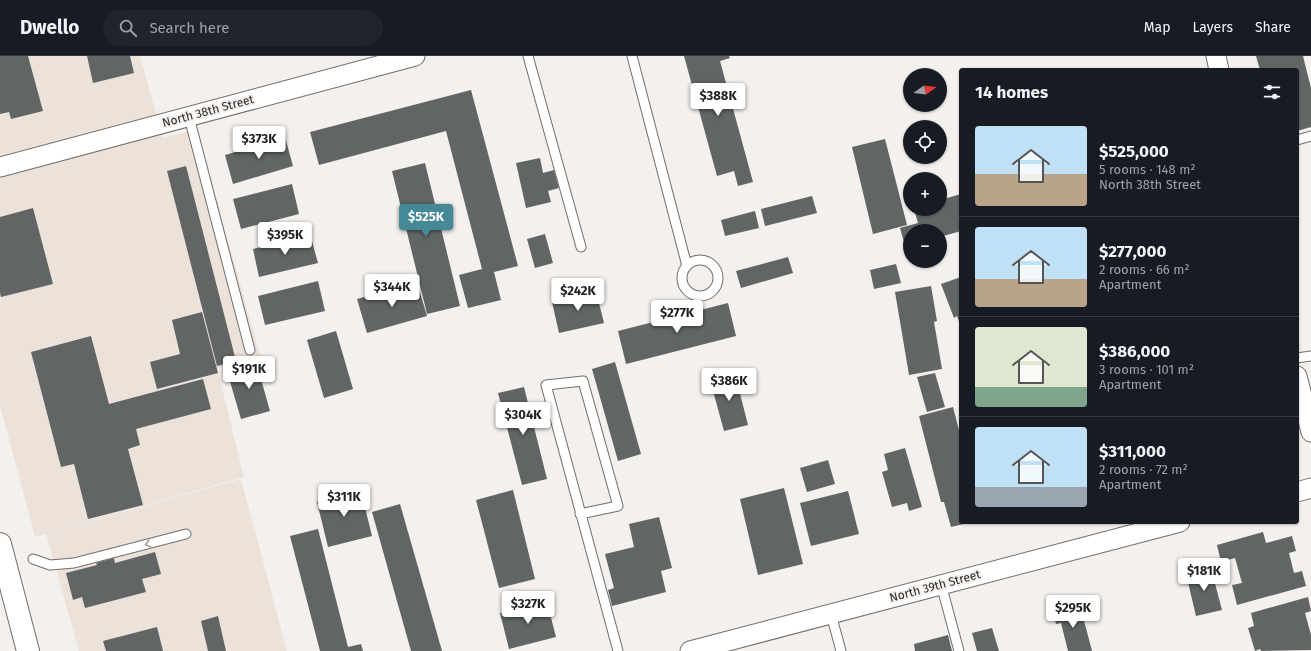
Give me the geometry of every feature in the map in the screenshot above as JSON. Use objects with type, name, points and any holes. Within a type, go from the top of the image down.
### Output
[{"type":"main road","points":[[0,544],[28,651]]},
{"type":"street","name":"North 38th Street","points":[[0,167],[415,56]]},
{"type":"street","points":[[1216,56],[1219,68]]},
{"type":"street","points":[[1299,384],[1311,432]]},
{"type":"street","points":[[1299,491],[1311,488]]},
{"type":"street","name":"North 39th Street","points":[[690,651],[1172,524]]},
{"type":"lane","points":[[528,56],[581,247]]},
{"type":"lane","points":[[632,56],[687,266]]},
{"type":"lane","points":[[189,116],[250,350]]},
{"type":"lane","points":[[1299,139],[1311,136]]},
{"type":"lane","points":[[1299,358],[1311,356]]},
{"type":"lane","points":[[580,514],[618,506],[583,381],[546,386],[580,514],[618,651]]},
{"type":"lane","points":[[33,559],[50,565],[74,563],[186,534]]},
{"type":"lane","points":[[941,584],[959,651]]},
{"type":"lane","points":[[831,614],[841,651]]},
{"type":"shaded area","points":[[0,56],[140,56],[163,138],[197,129],[260,355],[217,368],[244,477],[35,537],[0,405]]},
{"type":"shaded area","points":[[241,479],[287,651],[79,651],[46,534]]},
{"type":"building","points":[[0,56],[28,56],[43,111],[11,119],[9,112],[0,114]]},
{"type":"building","points":[[87,56],[130,56],[134,73],[93,83]]},
{"type":"building","points":[[684,56],[729,56],[730,58],[720,61],[753,182],[738,186],[734,171],[717,176]]},
{"type":"building","points":[[1256,56],[1303,56],[1311,88],[1311,127],[1299,130],[1299,68],[1259,68]]},
{"type":"building","points":[[471,90],[518,266],[494,272],[501,300],[468,308],[459,275],[482,269],[446,131],[319,165],[310,132]]},
{"type":"building","points":[[285,137],[293,166],[233,184],[225,155]]},
{"type":"building","points":[[885,139],[903,209],[903,216],[905,216],[907,224],[873,234],[852,147]]},
{"type":"building","points":[[540,158],[543,173],[554,170],[559,188],[548,191],[551,202],[526,208],[516,163]]},
{"type":"building","points":[[425,163],[460,306],[427,314],[392,171]]},
{"type":"building","points":[[186,166],[236,361],[217,366],[167,171]]},
{"type":"building","points":[[292,184],[299,214],[241,229],[233,199]]},
{"type":"building","points":[[959,195],[959,232],[947,235],[947,224],[914,224],[918,223],[916,216],[947,216],[947,198]]},
{"type":"building","points":[[812,196],[817,213],[765,226],[761,209]]},
{"type":"building","points":[[33,208],[53,284],[1,297],[0,217]]},
{"type":"building","points":[[755,211],[759,228],[725,236],[721,220]]},
{"type":"building","points":[[903,227],[903,239],[900,228]]},
{"type":"building","points":[[310,234],[318,263],[259,277],[253,249]]},
{"type":"building","points":[[545,234],[553,263],[535,268],[527,239]]},
{"type":"building","points":[[788,257],[793,273],[741,288],[736,271]]},
{"type":"building","points":[[896,264],[901,283],[874,289],[870,270]]},
{"type":"building","points":[[959,278],[959,322],[957,316],[954,318],[941,284]]},
{"type":"building","points":[[318,281],[325,311],[265,325],[258,296]]},
{"type":"building","points":[[417,282],[427,316],[367,333],[357,299]]},
{"type":"building","points":[[931,286],[937,321],[934,322],[942,369],[909,375],[895,292]]},
{"type":"building","points":[[596,291],[604,323],[559,333],[552,302]]},
{"type":"building","points":[[728,303],[736,336],[626,364],[618,331]]},
{"type":"building","points":[[202,312],[218,373],[157,389],[150,362],[180,354],[172,320]]},
{"type":"building","points":[[336,331],[353,389],[324,398],[307,340]]},
{"type":"building","points":[[91,336],[109,404],[203,379],[211,409],[136,429],[140,445],[128,449],[143,505],[88,519],[74,464],[61,467],[31,352]]},
{"type":"building","points":[[255,358],[270,411],[241,419],[229,378],[238,376],[235,364]]},
{"type":"building","points":[[615,362],[641,454],[618,461],[592,369]]},
{"type":"building","points":[[935,373],[945,407],[927,412],[917,377]]},
{"type":"building","points":[[735,374],[748,425],[724,431],[710,380]]},
{"type":"building","points":[[524,387],[547,479],[522,485],[498,393]]},
{"type":"building","points":[[953,407],[959,430],[959,524],[964,524],[951,527],[944,502],[941,502],[919,416]]},
{"type":"building","points":[[905,448],[922,507],[909,511],[907,503],[892,507],[882,472],[888,470],[884,454]]},
{"type":"building","points":[[828,460],[835,484],[807,492],[800,468]]},
{"type":"building","points":[[342,486],[344,495],[361,491],[372,536],[328,547],[317,502],[332,498],[330,489]]},
{"type":"building","points":[[784,488],[803,564],[758,575],[740,499]]},
{"type":"building","points":[[513,490],[535,579],[499,588],[476,500]]},
{"type":"building","points":[[848,491],[859,534],[811,546],[800,503]]},
{"type":"building","points":[[400,504],[442,651],[411,651],[372,512]]},
{"type":"building","points":[[659,517],[672,568],[661,571],[666,592],[612,606],[608,590],[614,588],[605,554],[634,547],[629,524]]},
{"type":"building","points":[[318,529],[348,647],[361,644],[363,651],[320,651],[290,536]]},
{"type":"building","points":[[1263,532],[1266,543],[1292,536],[1296,551],[1289,553],[1294,573],[1302,571],[1306,586],[1237,605],[1232,585],[1242,583],[1235,558],[1221,562],[1217,545]]},
{"type":"building","points":[[155,552],[161,574],[142,579],[146,592],[85,608],[82,597],[73,600],[66,573],[97,565],[96,563],[114,558],[115,563]]},
{"type":"building","points":[[1211,568],[1222,610],[1196,616],[1186,574]]},
{"type":"building","points":[[1308,597],[1311,611],[1305,613],[1311,635],[1311,650],[1261,651],[1260,649],[1255,651],[1248,628],[1254,626],[1251,613]]},
{"type":"building","points":[[547,602],[556,637],[509,649],[500,613]]},
{"type":"building","points":[[1073,604],[1076,619],[1083,617],[1092,651],[1068,651],[1061,623],[1056,624],[1052,609]]},
{"type":"building","points":[[218,616],[226,651],[208,651],[201,621]]},
{"type":"building","points":[[157,627],[163,651],[106,651],[103,641]]},
{"type":"building","points":[[992,628],[999,651],[977,651],[972,633]]},
{"type":"building","points":[[948,635],[952,651],[915,651],[914,644]]}]
